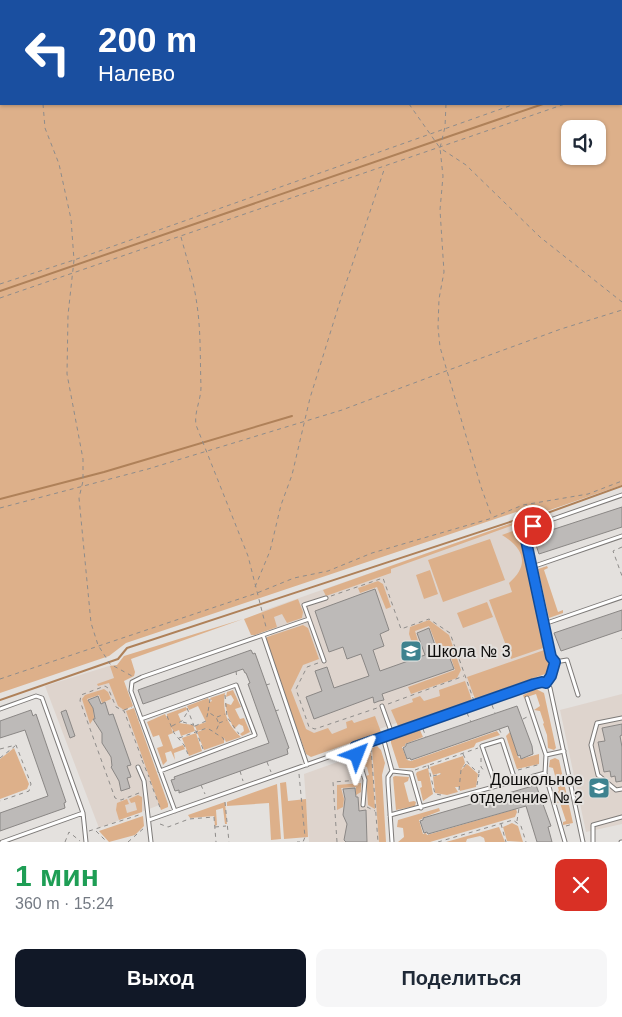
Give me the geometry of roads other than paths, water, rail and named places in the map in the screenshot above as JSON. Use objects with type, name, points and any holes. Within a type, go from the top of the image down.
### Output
[{"type":"lane","points":[[555,662],[551,657],[525,536],[528,528],[622,495]]},
{"type":"lane","points":[[532,567],[622,536]]},
{"type":"lane","points":[[544,624],[622,597]]},
{"type":"lane","points":[[324,660],[304,605],[326,598]]},
{"type":"lane","points":[[175,811],[136,706],[130,687],[132,682],[308,619]]},
{"type":"lane","points":[[264,635],[307,765]]},
{"type":"lane","points":[[555,662],[567,660],[578,695]]},
{"type":"lane","points":[[546,683],[551,676],[555,662]]},
{"type":"lane","points":[[149,820],[538,682],[546,683],[550,688],[583,842]]},
{"type":"lane","points":[[141,718],[236,685],[254,735],[160,772]]},
{"type":"lane","points":[[0,709],[36,696],[42,698],[83,813],[86,842]]},
{"type":"lane","points":[[527,698],[546,755],[545,773],[565,842]]},
{"type":"lane","points":[[382,706],[392,734]]},
{"type":"lane","points":[[622,718],[597,723],[591,746],[598,776],[616,790],[622,789]]},
{"type":"lane","points":[[383,737],[392,771],[388,777],[392,842]]},
{"type":"lane","points":[[496,786],[482,746],[502,740],[515,780]]},
{"type":"lane","points":[[355,747],[365,780],[363,805]]},
{"type":"lane","points":[[546,755],[564,751]]},
{"type":"lane","points":[[138,766],[144,781],[151,842]]},
{"type":"lane","points":[[392,771],[411,773],[421,808]]},
{"type":"lane","points":[[390,815],[545,773]]},
{"type":"lane","points":[[2,842],[83,813]]},
{"type":"lane","points":[[593,842],[592,825],[622,817]]},
{"type":"waterway","points":[[0,291],[540,105]]},
{"type":"waterway","points":[[0,499],[104,472],[292,416]]},
{"type":"waterway","points":[[0,700],[118,659],[127,648],[519,519],[525,521],[622,486]]},
{"type":"place","name":"Школа № 3","points":[[411,651]]},
{"type":"place","name":"Дошкольное отделение № 2","points":[[599,788]]}]
